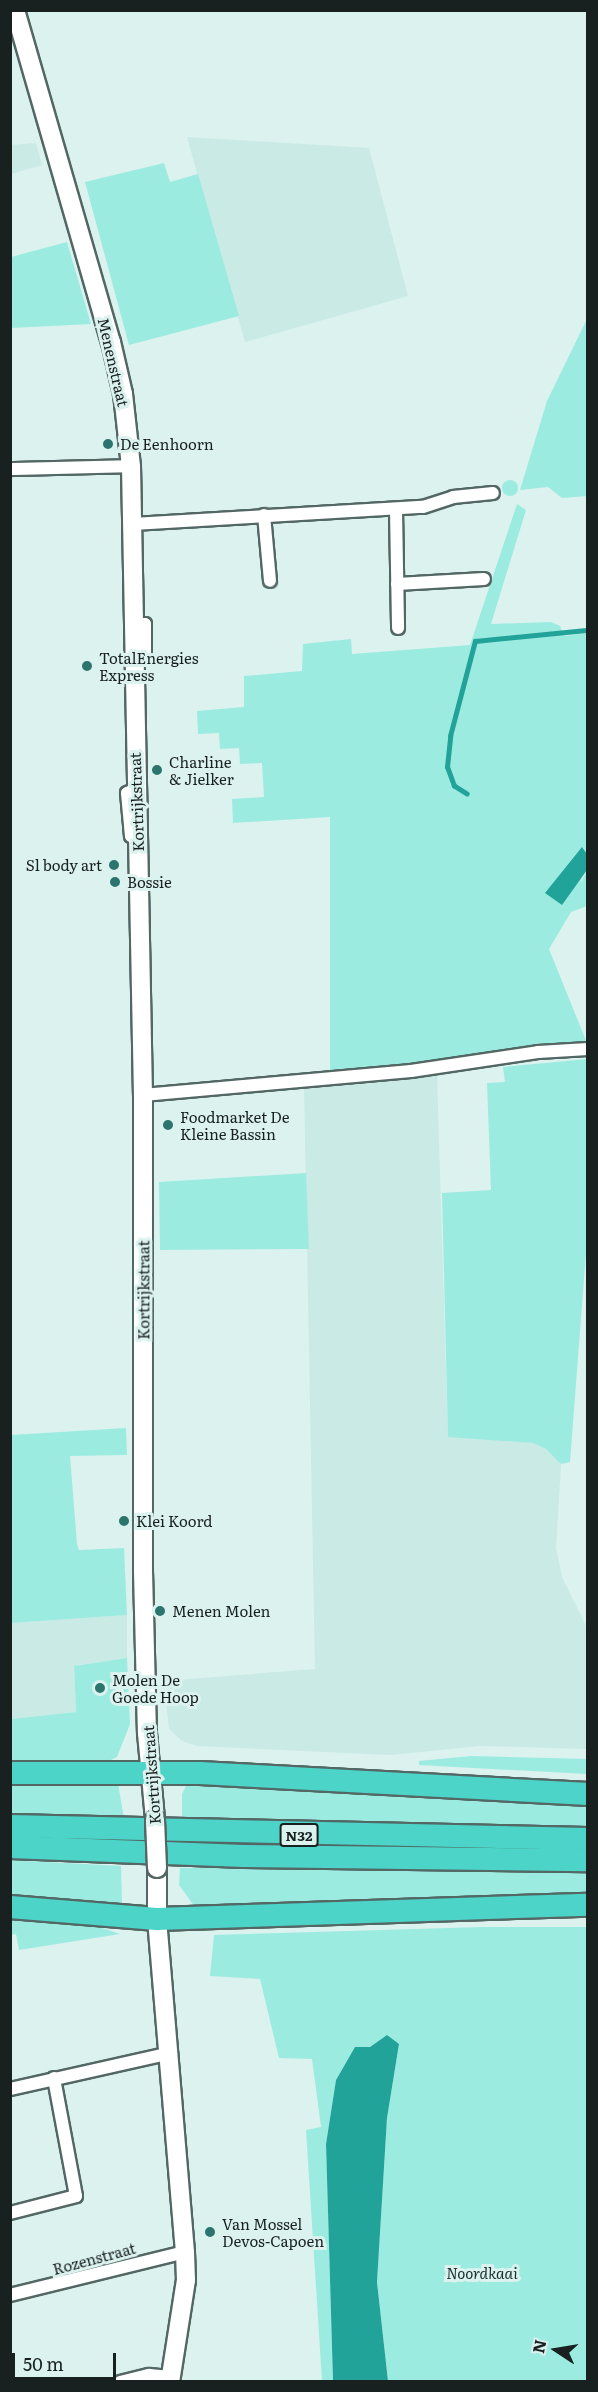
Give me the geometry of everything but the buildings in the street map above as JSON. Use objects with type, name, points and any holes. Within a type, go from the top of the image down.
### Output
[{"type":"highway","points":[[10,1773],[152,1773],[588,1794]]},
{"type":"highway","name":"N32","points":[[10,1826],[588,1839]]},
{"type":"highway","name":"N32","points":[[10,1847],[187,1855],[588,1860]]},
{"type":"highway","points":[[10,1907],[157,1919],[588,1905]]},
{"type":"main road","name":"Menenstraat","points":[[15,10],[111,342],[123,394],[131,466],[134,524],[134,726]]},
{"type":"main road","name":"Kortrijkstraat","points":[[134,726],[143,1095],[143,1571],[157,1868],[157,1919],[171,2053],[186,2280],[170,2379]]},
{"type":"street","points":[[10,469],[131,466]]},
{"type":"street","points":[[134,524],[264,515],[396,510],[423,507],[453,497],[493,493]]},
{"type":"street","points":[[396,510],[398,628]]},
{"type":"street","points":[[264,515],[270,581]]},
{"type":"street","points":[[397,584],[484,579]]},
{"type":"street","points":[[143,1095],[411,1071],[538,1052],[588,1049]]},
{"type":"street","points":[[10,2089],[171,2053]]},
{"type":"street","points":[[10,2213],[76,2196],[54,2078]]},
{"type":"street","name":"Rozenstraat","points":[[10,2295],[185,2252]]},
{"type":"street","points":[[120,2382],[149,2375],[170,2379]]},
{"type":"shaded area","points":[[187,137],[369,148],[408,296],[245,342]]},
{"type":"shaded area","points":[[36,143],[42,165],[11,174],[11,145]]},
{"type":"shaded area","points":[[582,847],[587,854],[587,870],[562,905],[545,893]]},
{"type":"shaded area","points":[[437,1075],[448,1436],[533,1443],[546,1449],[561,1464],[556,1548],[562,1577],[587,1628],[587,1749],[479,1746],[391,1755],[197,1746],[182,1741],[169,1729],[164,1681],[315,1669],[304,1084]]},
{"type":"shaded area","points":[[127,1615],[127,1658],[74,1666],[76,1712],[11,1719],[11,1623]]},
{"type":"shaded area","points":[[387,2035],[399,2044],[387,2118],[377,2282],[388,2381],[333,2381],[326,2144],[336,2080],[355,2047],[370,2047]]},
{"type":"green space","points":[[164,163],[170,182],[198,174],[239,316],[129,345],[85,182]]},
{"type":"green space","points":[[67,242],[91,324],[11,328],[11,257]]},
{"type":"green space","points":[[587,319],[587,496],[562,498],[548,487],[520,490],[547,401]]},
{"type":"green space","points":[[510,480],[518,488],[510,496],[502,488]]},
{"type":"green space","points":[[517,504],[526,510],[491,624],[551,622],[560,626],[564,636],[587,633],[587,854],[583,848],[581,883],[587,870],[587,906],[571,912],[549,949],[587,1043],[330,1072],[330,817],[233,823],[232,799],[264,797],[262,763],[240,764],[239,748],[220,749],[219,733],[198,734],[197,711],[244,707],[244,676],[302,671],[303,644],[351,639],[352,654],[470,645]]},
{"type":"green space","points":[[587,1059],[587,1240],[570,1462],[561,1464],[546,1449],[533,1443],[448,1437],[442,1193],[491,1190],[487,1083],[505,1082],[503,1067]]},
{"type":"green space","points":[[306,1173],[309,1249],[160,1250],[159,1182]]},
{"type":"green space","points":[[126,1428],[127,1455],[70,1456],[79,1550],[124,1548],[127,1615],[11,1623],[11,1435]]},
{"type":"green space","points":[[127,1658],[130,1724],[117,1757],[109,1761],[11,1760],[11,1719],[76,1712],[74,1666]]},
{"type":"green space","points":[[471,1756],[587,1759],[587,1774],[419,1765],[419,1761]]},
{"type":"green space","points":[[11,1779],[118,1783],[124,1819],[11,1814]]},
{"type":"green space","points":[[188,1782],[587,1803],[587,1830],[182,1820],[182,1794]]},
{"type":"green space","points":[[10,1860],[121,1866],[122,1903],[118,1906],[11,1897]]},
{"type":"green space","points":[[358,1867],[588,1870],[587,1896],[195,1907],[179,1885],[180,1868]]},
{"type":"green space","points":[[11,1918],[96,1926],[120,1934],[19,1950],[16,1934],[11,1935]]},
{"type":"green space","name":"Noordkaai","points":[[483,1927],[587,1927],[587,2381],[388,2381],[377,2282],[387,2117],[399,2045],[387,2035],[370,2047],[355,2047],[336,2080],[326,2144],[333,2381],[322,2381],[306,2130],[321,2127],[312,2059],[279,2058],[260,1979],[210,1976],[214,1935]]},
{"type":"waterway","points":[[467,794],[454,786],[447,767],[450,736],[475,641],[588,630]]},
{"type":"place","name":"De Eenhoorn","points":[[108,444]]},
{"type":"place","name":"TotalEnergies Express","points":[[87,666]]},
{"type":"place","name":"Charline & Jielker","points":[[157,770]]},
{"type":"place","name":"Sl body art","points":[[114,865]]},
{"type":"place","name":"Bossie","points":[[115,882]]},
{"type":"place","name":"Foodmarket De Kleine Bassin","points":[[168,1125]]},
{"type":"place","name":"Klei Koord","points":[[124,1521]]},
{"type":"place","name":"Menen Molen","points":[[160,1611]]},
{"type":"place","name":"Molen De Goede Hoop","points":[[100,1688]]},
{"type":"place","name":"Van Mossel Devos-Capoen","points":[[210,2232]]}]
